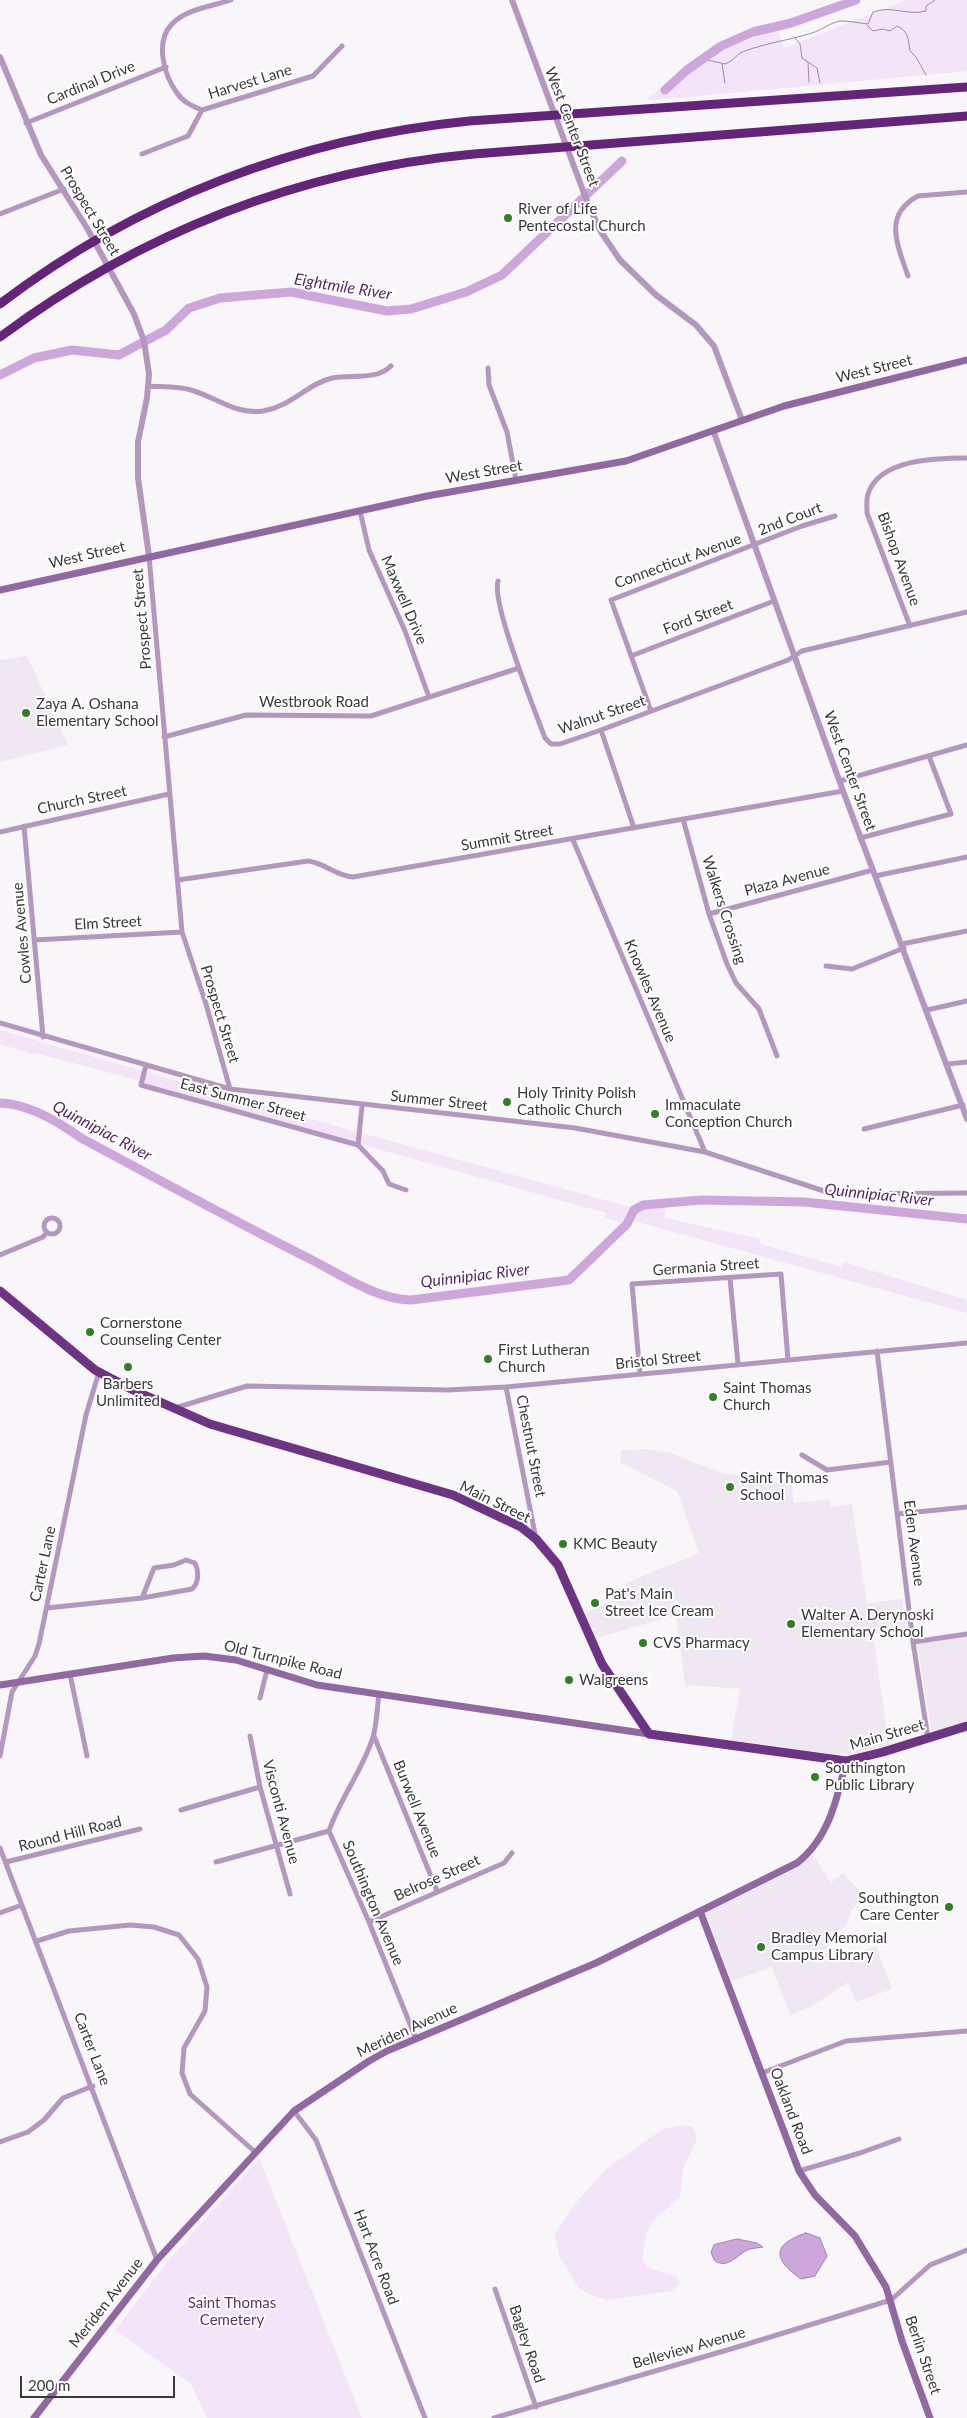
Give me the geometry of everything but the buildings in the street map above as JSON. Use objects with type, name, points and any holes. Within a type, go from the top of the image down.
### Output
[{"type":"highway","points":[[0,304],[71,255],[120,226],[197,190],[303,152],[385,132],[441,124],[540,116],[967,87]]},
{"type":"highway","points":[[0,337],[40,308],[110,264],[184,228],[259,199],[312,182],[392,164],[446,156],[967,116]]},
{"type":"highway","name":"Main Street","points":[[0,1291],[99,1372],[173,1408],[210,1424],[453,1495],[521,1527],[536,1539],[558,1565],[602,1664],[649,1734],[846,1760],[967,1726]]},
{"type":"main road","name":"West Street","points":[[0,590],[360,511],[516,480],[626,461],[784,406],[967,360]]},
{"type":"main road","name":"Old Turnpike Road","points":[[0,1685],[173,1658],[204,1656],[236,1660],[317,1685],[649,1734]]},
{"type":"main road","name":"Meriden Avenue","points":[[34,2418],[157,2260],[294,2111],[369,2061],[416,2039],[596,1963],[784,1870],[804,1857],[821,1837],[830,1818],[846,1760]]},
{"type":"main road","name":"Oakland Road","points":[[700,1911],[799,2171],[815,2195],[855,2236],[876,2270],[891,2300]]},
{"type":"main road","name":"Berlin Street","points":[[891,2300],[902,2341],[930,2418]]},
{"type":"street","name":"Harvest Lane","points":[[231,0],[185,14],[172,24],[164,37],[162,51],[166,67],[176,92],[189,105],[202,110],[313,76],[342,46]]},
{"type":"street","name":"West Center Street","points":[[512,0],[588,204],[610,246],[631,272],[706,335],[720,359],[742,420]]},
{"type":"street","name":"Prospect Street","points":[[0,57],[41,155],[89,231],[141,332],[146,350],[149,386],[138,442],[138,478],[149,556],[182,932],[206,1004],[230,1089]]},
{"type":"street","name":"Cardinal Drive","points":[[26,123],[166,67]]},
{"type":"street","points":[[142,154],[188,136],[202,110]]},
{"type":"street","points":[[0,214],[64,189]]},
{"type":"street","points":[[908,276],[896,239],[895,229],[900,212],[911,200],[918,196],[967,192]]},
{"type":"street","points":[[149,386],[188,389],[206,395],[227,407],[262,411],[291,402],[318,384],[332,378],[378,374],[391,366]]},
{"type":"street","points":[[488,368],[489,385],[507,432],[516,480]]},
{"type":"street","name":"West Center Street","points":[[714,430],[842,791],[948,1064],[967,1119]]},
{"type":"street","name":"Bishop Avenue","points":[[910,626],[868,513],[867,496],[880,475],[891,469],[935,458],[967,458]]},
{"type":"street","name":"Maxwell Drive","points":[[360,511],[368,550],[405,631],[430,698]]},
{"type":"street","name":"2nd Court","points":[[754,546],[802,526],[835,516]]},
{"type":"street","name":"Connecticut Avenue","points":[[631,656],[611,600],[754,546]]},
{"type":"street","name":"Walnut Street","points":[[498,580],[495,588],[496,596],[519,668],[545,738],[551,744],[560,744],[601,730],[796,657],[802,651],[967,612]]},
{"type":"street","name":"Ford Street","points":[[631,656],[774,601]]},
{"type":"street","points":[[631,656],[651,711]]},
{"type":"street","name":"Westbrook Road","points":[[164,737],[246,715],[370,716],[519,668]]},
{"type":"street","points":[[601,730],[634,828]]},
{"type":"street","points":[[840,782],[967,746]]},
{"type":"street","points":[[860,838],[951,814],[929,756]]},
{"type":"street","name":"Summit Street","points":[[178,880],[308,861],[317,862],[344,877],[354,877],[573,840],[842,791]]},
{"type":"street","name":"Church Street","points":[[0,832],[169,794]]},
{"type":"street","name":"Walkers Crossing","points":[[683,819],[709,914],[727,964],[736,983],[759,1009],[778,1056]]},
{"type":"street","name":"Cowles Avenue","points":[[24,826],[44,1037]]},
{"type":"street","name":"Knowles Avenue","points":[[573,840],[705,1152]]},
{"type":"street","name":"Plaza Avenue","points":[[709,914],[874,873],[967,857]]},
{"type":"street","points":[[826,966],[852,969],[903,946],[967,931]]},
{"type":"street","name":"Elm Street","points":[[35,940],[182,932]]},
{"type":"street","points":[[927,1010],[967,1001]]},
{"type":"street","name":"Summer Street","points":[[0,1023],[230,1089],[362,1106],[575,1128],[705,1152],[827,1192],[844,1194],[967,1193]]},
{"type":"street","points":[[948,1064],[967,1062]]},
{"type":"street","name":"East Summer Street","points":[[146,1065],[141,1086],[358,1145]]},
{"type":"street","points":[[864,1129],[962,1105]]},
{"type":"street","points":[[362,1106],[358,1145],[383,1171],[389,1184],[406,1190]]},
{"type":"street","points":[[0,1256],[43,1237],[47,1232]]},
{"type":"street","name":"Germania Street","points":[[640,1374],[632,1284],[781,1274],[788,1360]]},
{"type":"street","points":[[730,1278],[738,1364]]},
{"type":"street","name":"Bristol Street","points":[[173,1408],[247,1386],[448,1390],[506,1387],[967,1343]]},
{"type":"street","name":"Eden Avenue","points":[[877,1351],[913,1642],[928,1738]]},
{"type":"street","name":"Carter Lane","points":[[0,1756],[12,1692],[16,1682],[35,1656],[86,1415],[99,1372]]},
{"type":"street","name":"Chestnut Street","points":[[506,1387],[536,1539]]},
{"type":"street","points":[[802,1456],[827,1470],[891,1462]]},
{"type":"street","points":[[897,1514],[967,1507]]},
{"type":"street","points":[[46,1608],[142,1598],[192,1589],[195,1586],[197,1577],[195,1563],[186,1560],[174,1565],[154,1568],[142,1598]]},
{"type":"street","points":[[913,1642],[967,1634]]},
{"type":"street","points":[[260,1698],[267,1670]]},
{"type":"street","points":[[70,1674],[87,1756]]},
{"type":"street","name":"Southington Avenue","points":[[379,1694],[374,1736],[358,1773],[337,1808],[328,1831],[369,1922],[416,2039]]},
{"type":"street","name":"Visconti Avenue","points":[[250,1736],[260,1787],[290,1894]]},
{"type":"street","name":"Burwell Avenue","points":[[374,1736],[437,1891]]},
{"type":"street","points":[[182,1810],[260,1787]]},
{"type":"street","name":"Round Hill Road","points":[[6,1862],[140,1830]]},
{"type":"street","points":[[216,1862],[328,1831]]},
{"type":"street","name":"Carter Lane","points":[[0,1848],[93,2086],[157,2260]]},
{"type":"street","name":"Belrose Street","points":[[369,1922],[504,1862],[512,1853]]},
{"type":"street","points":[[0,1913],[22,1905]]},
{"type":"street","points":[[37,1941],[69,1930],[130,1925],[154,1927],[179,1934],[198,1959],[207,1987],[205,2011],[184,2048],[182,2073],[190,2094],[255,2152]]},
{"type":"street","points":[[762,2073],[846,2041],[967,2031]]},
{"type":"street","points":[[0,2142],[28,2132],[44,2120],[63,2098],[93,2086]]},
{"type":"street","name":"Hart Acre Road","points":[[294,2111],[316,2140],[425,2418]]},
{"type":"street","points":[[799,2171],[899,2139]]},
{"type":"street","points":[[891,2300],[930,2264],[967,2250]]},
{"type":"street","name":"Bagley Road","points":[[495,2289],[536,2407]]},
{"type":"street","name":"Belleview Avenue","points":[[494,2418],[891,2300]]},
{"type":"shaded area","name":"Zaya A. Oshana Elementary School","points":[[27,656],[68,745],[0,762],[0,660]]},
{"type":"shaded area","name":"Walter A. Derynoski Elementary School","points":[[648,1449],[671,1453],[722,1473],[776,1482],[791,1480],[794,1503],[829,1499],[831,1507],[852,1504],[867,1603],[902,1599],[907,1636],[873,1633],[889,1745],[859,1753],[832,1754],[731,1740],[740,1689],[685,1685],[676,1615],[596,1638],[584,1613],[628,1594],[624,1584],[699,1553],[677,1491],[620,1462],[621,1450]]},
{"type":"shaded area","points":[[967,1634],[967,1722],[932,1734],[917,1642]]},
{"type":"shaded area","points":[[813,1855],[831,1883],[843,1873],[864,1896],[851,1911],[847,1923],[841,1931],[831,1937],[828,1949],[840,1958],[876,1946],[892,1989],[856,2002],[848,1982],[811,2007],[790,2015],[772,1967],[732,1981],[707,1915],[709,1911],[795,1869]]},
{"type":"shaded area","points":[[806,2233],[820,2238],[827,2256],[815,2276],[801,2279],[785,2265],[780,2253],[781,2248],[786,2243]]},
{"type":"shaded area","points":[[737,2239],[757,2243],[763,2247],[750,2249],[728,2262],[719,2263],[714,2260],[711,2252],[714,2245]]},
{"type":"green space","points":[[907,0],[967,0],[967,71],[646,101],[679,72],[705,57],[777,28],[784,48]]},
{"type":"green space","points":[[0,1030],[357,1132],[355,1143],[139,1084],[140,1081],[36,1053],[35,1055],[0,1044]]},
{"type":"green space","points":[[361,1133],[641,1210],[642,1205],[654,1204],[655,1208],[665,1207],[665,1218],[761,1239],[760,1244],[842,1267],[844,1262],[967,1300],[967,1313],[630,1220],[626,1224],[605,1218],[606,1213],[360,1144]]},
{"type":"green space","points":[[685,2125],[693,2127],[697,2139],[683,2169],[680,2197],[654,2220],[647,2231],[642,2260],[647,2267],[676,2277],[679,2285],[671,2291],[606,2300],[586,2293],[578,2287],[559,2255],[555,2234],[575,2204],[606,2169],[663,2129]]},
{"type":"green space","name":"Saint Thomas Cemetery","points":[[259,2158],[362,2418],[207,2418],[191,2384],[115,2330],[168,2261]]},
{"type":"waterway","name":"Eightmile River","points":[[665,90],[687,70],[721,46],[753,32],[791,23],[856,0]]},
{"type":"waterway","points":[[703,59],[725,64],[742,52],[812,33],[837,22],[848,21],[868,24],[873,12],[880,10],[926,11],[926,6],[935,0]]},
{"type":"waterway","points":[[867,25],[873,31],[883,29],[890,31],[897,26],[904,30],[910,51],[916,57],[926,75]]},
{"type":"waterway","points":[[794,37],[800,44],[802,58],[817,68],[820,83]]},
{"type":"waterway","points":[[808,63],[809,82]]},
{"type":"waterway","points":[[722,64],[725,83]]},
{"type":"waterway","name":"Eightmile River","points":[[0,375],[34,358],[72,350],[119,355],[166,330],[189,308],[220,298],[291,292],[387,311],[411,309],[466,292],[502,275],[622,161]]},
{"type":"waterway","name":"Quinnipiac River","points":[[0,1103],[33,1110],[81,1138],[344,1277],[370,1290],[397,1299],[411,1300],[569,1280],[627,1224],[634,1210],[643,1205],[701,1200],[804,1202],[967,1219]]},
{"type":"place","name":"River of Life Pentecostal Church","points":[[508,218]]},
{"type":"place","name":"Zaya A. Oshana Elementary School","points":[[26,713]]},
{"type":"place","name":"Holy Trinity Polish Catholic Church","points":[[507,1102]]},
{"type":"place","name":"Immaculate Conception Church","points":[[655,1114]]},
{"type":"place","name":"Cornerstone Counseling Center","points":[[90,1332]]},
{"type":"place","name":"First Lutheran Church","points":[[488,1359]]},
{"type":"place","name":"Barbers Unlimited","points":[[128,1367]]},
{"type":"place","name":"Saint Thomas Church","points":[[713,1397]]},
{"type":"place","name":"Saint Thomas School","points":[[730,1487]]},
{"type":"place","name":"KMC Beauty","points":[[563,1544]]},
{"type":"place","name":"Pat's Main Street Ice Cream","points":[[595,1603]]},
{"type":"place","name":"Walter A. Derynoski Elementary School","points":[[791,1624]]},
{"type":"place","name":"CVS Pharmacy","points":[[643,1643]]},
{"type":"place","name":"Walgreens","points":[[569,1680]]},
{"type":"place","name":"Southington Public Library","points":[[815,1777]]},
{"type":"place","name":"Southington Care Center","points":[[949,1907]]},
{"type":"place","name":"Bradley Memorial Campus Library","points":[[761,1947]]}]
